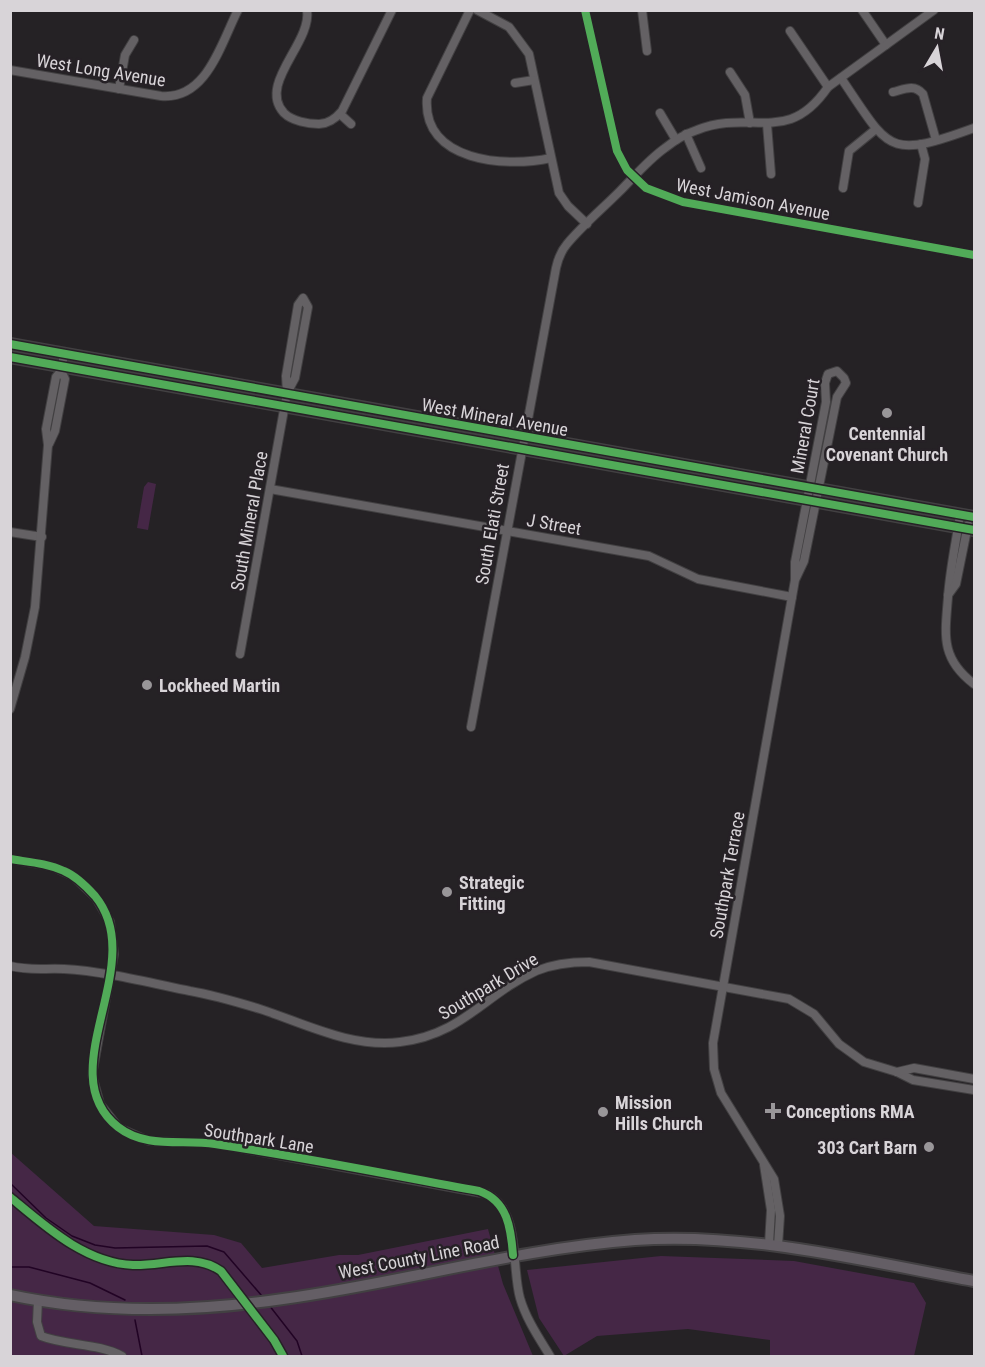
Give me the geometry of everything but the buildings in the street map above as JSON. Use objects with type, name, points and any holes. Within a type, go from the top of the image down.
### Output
[{"type":"main road","name":"West Mineral Avenue","points":[[10,344],[968,516]]},
{"type":"main road","name":"West Mineral Avenue","points":[[10,357],[61,369],[285,406],[967,528]]},
{"type":"main road","name":"West County Line Road","points":[[10,1295],[91,1306],[166,1308],[258,1302],[285,1299],[513,1255],[572,1246],[666,1238],[710,1239],[773,1245],[975,1281]]},
{"type":"street","name":"West Long Avenue","points":[[10,70],[167,97],[187,92],[205,75],[238,10]]},
{"type":"street","points":[[308,10],[307,26],[276,90],[282,111],[297,121],[320,124],[331,121],[340,114],[392,10]]},
{"type":"street","points":[[470,10],[427,98],[427,110],[433,129],[449,147],[470,155],[519,164],[551,158]]},
{"type":"street","points":[[477,10],[508,27],[529,54],[562,200],[587,224]]},
{"type":"street","name":"West Jamison Avenue","points":[[585,10],[616,151],[634,177],[646,188],[683,202],[975,255]]},
{"type":"street","points":[[642,10],[647,51]]},
{"type":"street","points":[[862,10],[886,45]]},
{"type":"street","name":"South Elati Street","points":[[471,727],[557,261],[566,245],[634,177],[676,140],[686,134],[717,124],[767,124],[796,118],[818,101],[828,87],[934,10]]},
{"type":"street","points":[[790,31],[828,87]]},
{"type":"street","points":[[119,89],[127,49],[134,40]]},
{"type":"street","points":[[730,72],[745,95],[750,123]]},
{"type":"street","points":[[841,78],[876,129],[884,138],[898,145],[921,144],[975,128]]},
{"type":"street","points":[[515,83],[534,80]]},
{"type":"street","points":[[893,92],[913,87],[923,94],[936,140]]},
{"type":"street","points":[[660,113],[676,140]]},
{"type":"street","points":[[340,114],[351,124]]},
{"type":"street","points":[[767,124],[771,174]]},
{"type":"street","points":[[843,188],[849,150],[876,129]]},
{"type":"street","points":[[686,134],[701,168]]},
{"type":"street","points":[[918,203],[925,159],[921,144]]},
{"type":"street","name":"South Mineral Place","points":[[240,654],[285,406],[286,376],[298,305],[303,298],[308,307],[295,378],[287,393]]},
{"type":"street","points":[[10,709],[31,632],[42,537],[48,445],[55,431],[65,379],[61,369],[64,354]]},
{"type":"street","name":"Mineral Court","points":[[811,501],[837,398],[846,383],[837,371],[828,374],[826,378],[826,402],[814,489]]},
{"type":"street","name":"J Street","points":[[270,489],[649,556],[698,579],[792,597]]},
{"type":"street","name":"Southpark Terrace","points":[[773,1245],[780,1216],[778,1193],[771,1173],[728,1109],[716,1076],[713,1043],[795,579],[804,561],[811,501]]},
{"type":"street","points":[[968,516],[956,584],[948,595],[944,627],[947,648],[958,668],[975,684]]},
{"type":"street","points":[[10,532],[42,537]]},
{"type":"street","name":"Southpark Lane","points":[[10,859],[64,871],[73,876],[96,898],[110,922],[114,954],[92,1075],[100,1104],[119,1128],[148,1141],[212,1143],[479,1191],[493,1197],[501,1206],[510,1227],[520,1299],[550,1356]]},
{"type":"street","name":"Southpark Drive","points":[[10,966],[32,971],[65,969],[219,997],[342,1037],[378,1043],[400,1042],[441,1032],[462,1022],[535,971],[570,962],[608,964],[795,1001],[814,1014],[839,1044],[870,1065],[897,1072],[913,1080],[975,1090]]},
{"type":"street","name":"Southpark Drive","points":[[897,1072],[914,1068],[975,1079]]},
{"type":"street","points":[[38,1300],[37,1322],[41,1336],[59,1343],[99,1349],[122,1356]]},
{"type":"shaded area","points":[[148,482],[156,484],[148,530],[137,528],[144,487]]},
{"type":"shaded area","points":[[10,1152],[94,1226],[214,1235],[241,1243],[262,1268],[339,1255],[358,1255],[488,1229],[503,1284],[533,1356],[11,1356]]},
{"type":"shaded area","points":[[661,1256],[794,1261],[914,1283],[926,1303],[914,1356],[770,1355],[770,1340],[688,1329],[597,1336],[564,1356],[539,1318],[527,1270]]},
{"type":"waterway","points":[[10,1183],[46,1218],[72,1236],[95,1245],[115,1248],[207,1246],[224,1252],[262,1296]]},
{"type":"waterway","points":[[10,1267],[29,1267],[90,1283],[125,1300]]},
{"type":"waterway","points":[[269,1305],[297,1341],[302,1356]]},
{"type":"waterway","points":[[135,1320],[142,1356]]},
{"type":"cycle path","points":[[585,10],[617,151],[627,170],[646,188],[683,202],[974,255]]},
{"type":"cycle path","points":[[10,344],[974,517]]},
{"type":"cycle path","points":[[10,357],[974,530]]},
{"type":"cycle path","points":[[10,859],[51,866],[73,876],[95,896],[109,923],[112,953],[95,1048],[93,1077],[99,1104],[118,1127],[129,1134],[153,1141],[215,1144],[479,1191],[489,1196],[502,1209],[509,1226],[513,1255]]},
{"type":"cycle path","points":[[10,1197],[52,1231],[98,1258],[133,1265],[179,1261],[211,1265],[221,1271],[274,1340],[283,1356]]},
{"type":"place","name":"Centennial Covenant Church","points":[[887,413]]},
{"type":"place","name":"Lockheed Martin","points":[[147,685]]},
{"type":"place","name":"Strategic Fitting","points":[[447,892]]},
{"type":"place","name":"Conceptions RMA","points":[[773,1111]]},
{"type":"place","name":"Mission Hills Church","points":[[603,1112]]},
{"type":"place","name":"303 Cart Barn","points":[[929,1147]]}]
